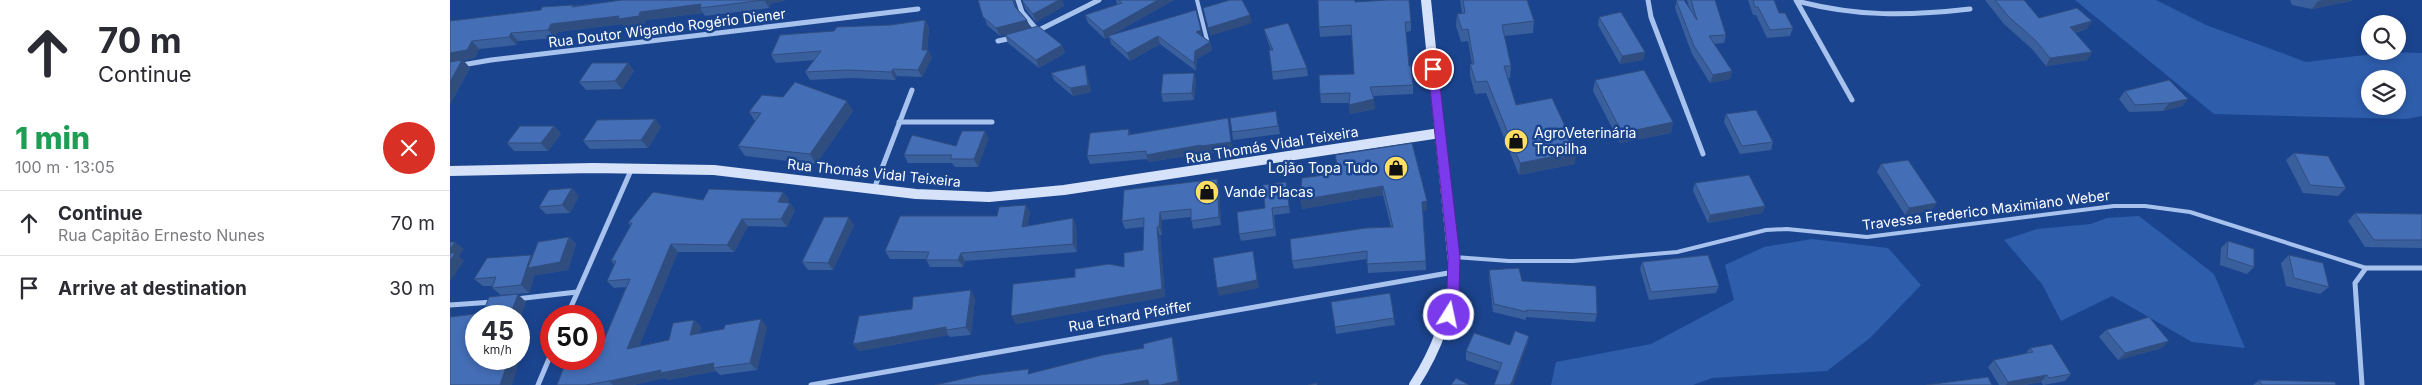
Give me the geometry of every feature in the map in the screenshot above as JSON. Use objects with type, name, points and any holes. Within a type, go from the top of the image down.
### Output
[{"type":"main road","points":[[1414,385],[1428,365],[1449,315],[1454,272],[1454,257],[1426,0]]},
{"type":"main road","name":"Rua Thomás Vidal Teixeira","points":[[450,171],[632,168],[714,170],[950,197],[1035,193],[1440,133]]},
{"type":"street","points":[[1018,0],[1022,12],[1038,31]]},
{"type":"street","points":[[1030,33],[1038,31],[1099,0]]},
{"type":"street","points":[[1648,0],[1652,18],[1703,154]]},
{"type":"street","points":[[1796,1],[1846,13],[1869,16],[1907,16],[1970,9]]},
{"type":"street","points":[[1796,1],[1852,100]]},
{"type":"street","name":"Rua Doutor Wigando Rogério Diener","points":[[450,67],[491,60],[918,9]]},
{"type":"street","points":[[998,41],[1022,36]]},
{"type":"street","points":[[874,188],[912,90]]},
{"type":"street","points":[[899,122],[992,122]]},
{"type":"street","points":[[572,305],[632,168]]},
{"type":"street","points":[[2362,385],[2354,282],[2366,268],[2422,268]]},
{"type":"street","name":"Rua Erhard Pfeiffer","points":[[811,385],[826,384],[1454,272]]},
{"type":"street","points":[[507,300],[578,292]]},
{"type":"street","points":[[450,306],[498,301]]},
{"type":"street","points":[[538,385],[544,370]]},
{"type":"lane","points":[[1197,0],[1207,40]]},
{"type":"lane","name":"Travessa Frederico Maximiano Weber","points":[[1454,257],[1509,261],[1573,261],[1677,252],[1766,230],[1787,229],[1867,237],[2114,206],[2145,206],[2190,212],[2366,268]]},
{"type":"shaded area","points":[[2075,0],[2156,0],[2206,25],[2306,62],[2361,55],[2361,60],[2406,60],[2406,52],[2422,53],[2422,116],[2406,119],[2214,114]]},
{"type":"shaded area","points":[[2139,216],[2214,274],[2245,348],[2192,342],[2112,296],[2061,321],[2042,284],[2004,240],[2037,229],[2091,224],[2107,218]]},
{"type":"shaded area","points":[[1812,239],[1888,248],[1921,285],[1870,338],[1827,371],[1712,378],[1693,385],[1551,385],[1556,362],[1651,344],[1734,300],[1725,265],[1764,247]]},
{"type":"building","points":[[622,0],[764,0],[700,8],[701,4],[640,12],[639,16],[618,19],[619,16],[551,24],[548,30],[511,33],[509,37],[472,41],[467,50],[450,53],[450,21],[541,10],[542,7],[573,5],[572,7]]},
{"type":"building","points":[[978,0],[1013,0],[1015,7],[1027,20],[996,28],[983,17]]},
{"type":"building","points":[[1022,0],[1059,0],[1033,14]]},
{"type":"building","points":[[1118,0],[1158,0],[1103,31],[1085,15],[1122,3]]},
{"type":"building","points":[[1230,0],[1242,0],[1250,15],[1208,28],[1203,8]]},
{"type":"building","points":[[1318,0],[1355,0],[1355,2],[1409,0],[1411,22],[1405,22],[1409,66],[1411,66],[1413,85],[1370,87],[1374,99],[1349,105],[1350,93],[1320,94],[1319,75],[1354,74],[1351,25],[1319,27]]},
{"type":"building","points":[[1463,0],[1527,0],[1534,21],[1502,25],[1511,66],[1504,66],[1516,105],[1552,98],[1577,152],[1520,163],[1487,81],[1476,82],[1470,64],[1474,64],[1468,29],[1462,30],[1457,14],[1465,13]]},
{"type":"building","points":[[1676,0],[1684,0],[1697,20],[1691,0],[1715,0],[1726,35],[1709,36],[1732,71],[1713,75],[1694,46]]},
{"type":"building","points":[[1753,0],[1774,0],[1779,13],[1785,13],[1793,28],[1770,30],[1758,7],[1755,7]]},
{"type":"building","points":[[1995,0],[2024,0],[2039,18],[2077,8],[2092,21],[2070,27],[2092,52],[2050,58],[2036,41],[2008,16]]},
{"type":"building","points":[[1196,10],[1201,30],[1196,32],[1210,42],[1195,51],[1194,63],[1158,36],[1127,53],[1108,36]]},
{"type":"building","points":[[1621,12],[1645,52],[1622,56],[1599,17]]},
{"type":"building","points":[[925,20],[922,50],[928,50],[918,70],[893,69],[891,72],[847,70],[805,72],[821,51],[771,55],[780,35],[834,31],[837,27],[891,25]]},
{"type":"building","points":[[1288,23],[1307,68],[1272,72],[1269,50],[1273,50],[1264,29]]},
{"type":"building","points":[[1038,26],[1062,45],[1036,60],[1005,35]]},
{"type":"building","points":[[462,60],[450,82],[450,62]]},
{"type":"building","points":[[592,63],[628,63],[615,81],[579,82]]},
{"type":"building","points":[[1085,65],[1088,85],[1070,88],[1051,73]]},
{"type":"building","points":[[1644,70],[1673,122],[1622,133],[1595,80]]},
{"type":"building","points":[[1194,73],[1192,93],[1161,94],[1163,74]]},
{"type":"building","points":[[2169,80],[2188,99],[2169,103],[2135,105],[2125,91]]},
{"type":"building","points":[[795,82],[847,101],[810,154],[738,146],[761,113],[749,112],[762,95],[783,97]]},
{"type":"building","points":[[1756,110],[1773,142],[1742,146],[1726,114]]},
{"type":"building","points":[[1276,111],[1278,126],[1232,132],[1230,118]]},
{"type":"building","points":[[1228,118],[1231,142],[1201,145],[1146,155],[1146,151],[1087,156],[1090,133],[1129,129],[1128,135]]},
{"type":"building","points":[[655,119],[641,140],[583,141],[597,120]]},
{"type":"building","points":[[520,126],[554,126],[541,143],[507,143]]},
{"type":"building","points":[[962,131],[985,131],[974,159],[950,159],[952,155],[904,155],[912,135],[956,146]]},
{"type":"building","points":[[1412,143],[1427,201],[1422,202],[1426,261],[1367,264],[1367,251],[1292,261],[1290,239],[1366,228],[1393,227],[1383,186],[1300,200],[1302,178],[1339,173],[1335,155]]},
{"type":"building","points":[[2294,153],[2328,156],[2346,188],[2310,185]]},
{"type":"building","points":[[1908,160],[1937,203],[1909,208],[1881,164]]},
{"type":"building","points":[[1749,175],[1765,206],[1710,215],[1695,183]]},
{"type":"building","points":[[1217,179],[1219,217],[1191,221],[1191,209],[1160,212],[1159,227],[1157,227],[1162,289],[1011,316],[1013,284],[1075,277],[1075,269],[1109,264],[1124,267],[1124,253],[1143,250],[1144,218],[1122,221],[1124,190]]},
{"type":"building","points":[[1286,182],[1289,206],[1272,208],[1274,229],[1239,234],[1237,212],[1265,208],[1263,185]]},
{"type":"building","points":[[572,188],[562,205],[539,207],[549,190]]},
{"type":"building","points":[[709,189],[783,192],[778,202],[790,203],[781,219],[742,219],[727,245],[671,244],[627,349],[669,340],[673,323],[694,320],[690,335],[724,329],[725,325],[761,319],[750,363],[713,368],[714,363],[660,373],[661,370],[586,385],[557,385],[563,370],[605,370],[605,338],[630,279],[607,281],[616,261],[611,261],[632,223],[628,223],[653,192],[703,200]]},
{"type":"building","points":[[1026,205],[1022,227],[1073,218],[1073,244],[961,253],[958,260],[926,260],[929,252],[885,251],[900,216],[997,216],[999,207]]},
{"type":"building","points":[[2355,213],[2422,214],[2422,240],[2374,240]]},
{"type":"building","points":[[824,217],[849,217],[828,263],[802,262]]},
{"type":"building","points":[[569,237],[560,262],[528,268],[538,242]]},
{"type":"building","points":[[2228,241],[2254,249],[2254,267],[2227,258]]},
{"type":"building","points":[[450,242],[455,242],[450,249]]},
{"type":"building","points":[[1253,251],[1257,280],[1217,288],[1213,258]]},
{"type":"building","points":[[450,253],[455,253],[450,261]]},
{"type":"building","points":[[531,255],[521,285],[492,288],[496,277],[474,279],[487,258]]},
{"type":"building","points":[[1708,255],[1719,286],[1651,292],[1642,262]]},
{"type":"building","points":[[2289,255],[2323,263],[2329,287],[2294,278]]},
{"type":"building","points":[[1519,268],[1522,281],[1596,286],[1597,314],[1526,310],[1527,312],[1494,304],[1489,270]]},
{"type":"building","points":[[971,290],[966,327],[946,330],[946,327],[853,344],[859,316],[912,309],[913,297]]},
{"type":"building","points":[[1390,293],[1394,318],[1335,327],[1331,302]]},
{"type":"building","points":[[518,294],[514,305],[486,305],[489,297]]},
{"type":"building","points":[[465,315],[465,370],[505,370],[500,385],[450,385],[450,317]]},
{"type":"building","points":[[2149,317],[2169,341],[2125,353],[2106,330]]},
{"type":"building","points":[[1515,331],[1529,336],[1512,382],[1510,385],[1494,385],[1502,363],[1466,351],[1474,333],[1510,345]]},
{"type":"building","points":[[1172,337],[1178,381],[1161,385],[1149,385],[1148,380],[1119,385],[935,385],[980,375],[1029,369],[1028,374],[1103,355],[1144,348],[1143,344]]},
{"type":"building","points":[[2052,344],[2071,374],[2049,378],[2047,375],[2008,382],[1994,360],[2033,352],[2030,348]]},
{"type":"building","points":[[1988,377],[1992,385],[1926,385]]},
{"type":"building","points":[[1456,378],[1469,385],[1451,385]]},
{"type":"building","points":[[2259,380],[2335,382],[2336,385],[2262,385]]},
{"type":"place","name":"AgroVeterinária Tropilha","points":[[1516,141]]},
{"type":"place","name":"Lojão Topa Tudo","points":[[1396,168]]},
{"type":"place","name":"Vande Placas","points":[[1207,192]]},
{"type":"route","points":[[1433,69],[1454,257],[1453,291],[1449,315]]}]
